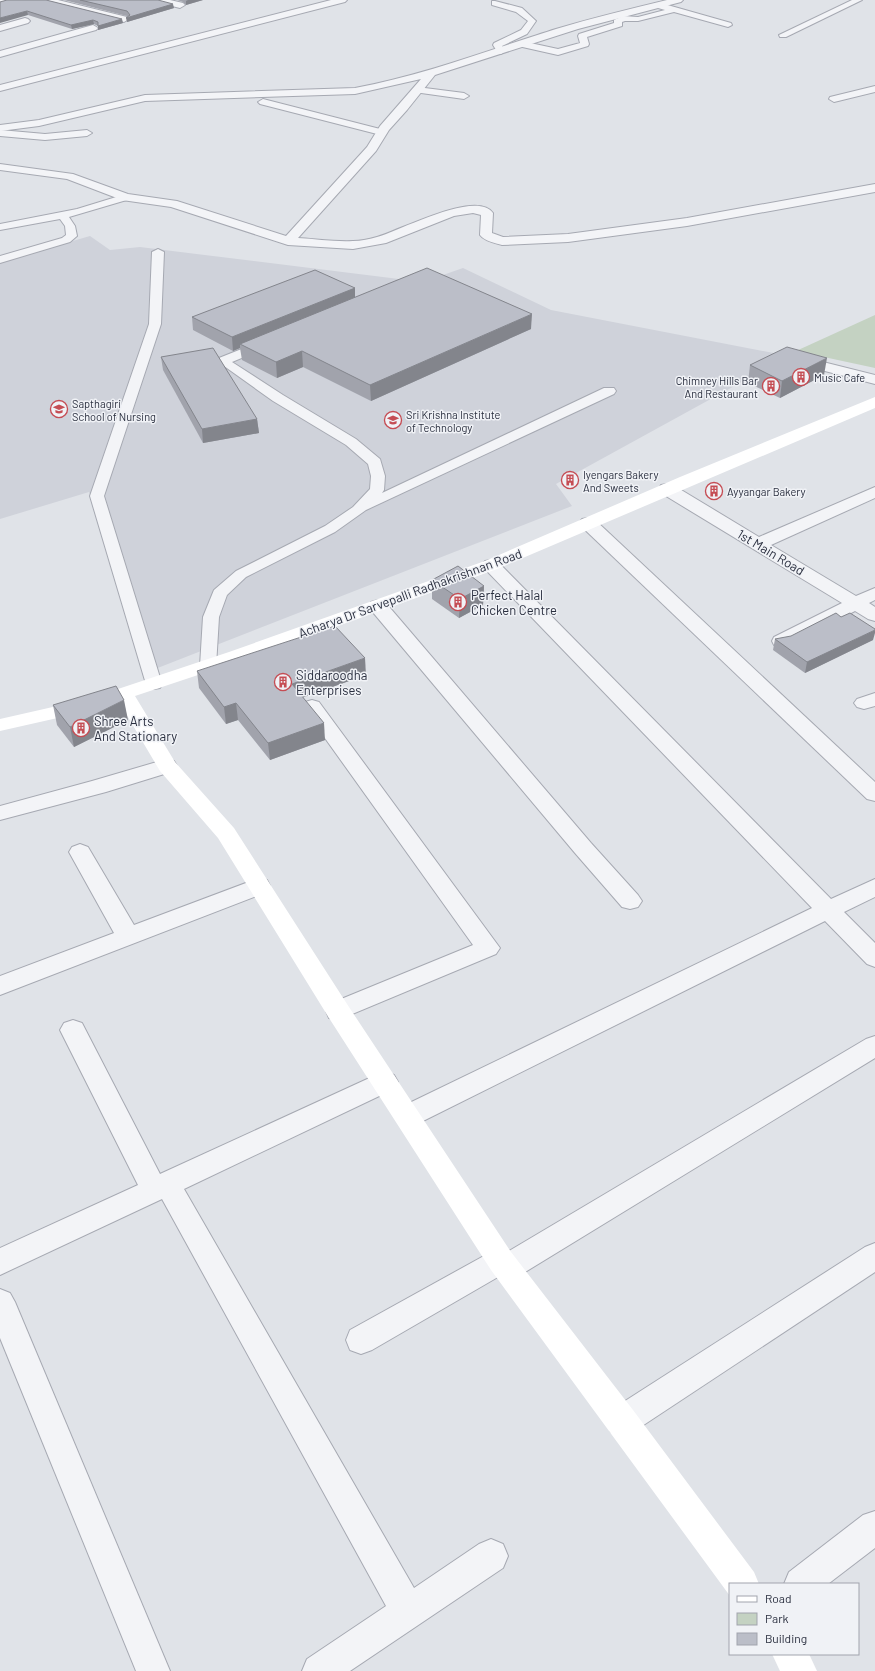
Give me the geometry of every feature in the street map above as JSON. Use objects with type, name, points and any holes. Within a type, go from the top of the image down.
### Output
[{"type":"street","points":[[0,2],[7,0]]},
{"type":"street","points":[[47,0],[124,19]]},
{"type":"street","points":[[159,0],[180,5]]},
{"type":"street","points":[[0,88],[342,0]]},
{"type":"street","points":[[0,128],[39,123],[145,98],[355,91],[431,74],[561,31],[658,5],[675,5]]},
{"type":"street","points":[[0,28],[25,21]]},
{"type":"street","points":[[0,54],[93,28]]},
{"type":"street","points":[[288,241],[372,149],[381,132],[431,74]]},
{"type":"street","points":[[834,99],[875,89]]},
{"type":"street","points":[[0,167],[69,176],[126,197],[173,204],[288,241],[353,245],[381,240],[451,213],[474,209],[487,213],[486,235],[502,241],[568,238],[687,222],[875,188]]},
{"type":"street","points":[[799,360],[875,380]]},
{"type":"street","name":"Acharya Dr Sarvepalli Radhakrishnan Road","points":[[0,725],[93,704],[124,694],[208,666],[491,566],[667,489],[875,402]]},
{"type":"street","name":"1st Main Road","points":[[667,489],[875,615]]},
{"type":"street","points":[[758,544],[875,492]]},
{"type":"street","points":[[588,523],[875,794]]},
{"type":"street","points":[[491,566],[875,958]]},
{"type":"street","points":[[781,641],[875,592]]},
{"type":"street","points":[[378,606],[578,842],[630,901]]},
{"type":"street","points":[[124,694],[167,766],[226,833],[338,1011],[504,1265],[622,1421],[741,1583]]},
{"type":"street","points":[[312,706],[488,948],[338,1011]]},
{"type":"street","points":[[0,813],[98,787],[167,766]]},
{"type":"street","points":[[80,852],[128,936]]},
{"type":"street","points":[[2,980],[128,936],[259,886]]},
{"type":"street","points":[[408,1116],[875,887]]},
{"type":"street","points":[[73,1030],[161,1187],[408,1611]]},
{"type":"street","points":[[361,1340],[504,1265],[875,1046]]},
{"type":"street","points":[[0,1262],[385,1082]]},
{"type":"street","points":[[622,1421],[875,1256]]},
{"type":"street","points":[[0,1302],[153,1671]]},
{"type":"street","points":[[803,1583],[875,1527]]},
{"type":"street","points":[[319,1671],[491,1556]]},
{"type":"lane","points":[[783,35],[858,0]]},
{"type":"lane","points":[[495,4],[519,10],[532,21],[524,32],[497,45],[501,51]]},
{"type":"lane","points":[[522,44],[558,52],[585,44],[582,36],[619,24],[617,22],[623,18],[638,19],[675,5],[728,25]]},
{"type":"lane","points":[[417,90],[464,96]]},
{"type":"lane","points":[[263,102],[381,132]]},
{"type":"lane","points":[[0,133],[46,137],[87,133]]},
{"type":"lane","points":[[0,227],[63,216],[126,197]]},
{"type":"lane","points":[[0,260],[66,240],[72,236],[70,226],[63,216]]},
{"type":"lane","points":[[154,684],[97,496],[155,324],[158,252]]},
{"type":"lane","points":[[275,339],[223,361],[278,398],[351,442],[375,462],[378,476],[377,490],[358,510]]},
{"type":"lane","points":[[208,666],[211,617],[220,593],[241,574],[330,529],[358,510],[609,391]]},
{"type":"shaded area","name":"Sri Krishna Institute of Technology","points":[[90,236],[110,250],[140,247],[423,282],[463,268],[551,310],[789,356],[556,484],[572,506],[150,671],[89,492],[0,519],[0,262]]},
{"type":"green space","points":[[875,315],[875,368],[796,351]]},
{"type":"building","points":[[7,0],[46,0],[122,19],[98,26],[98,22],[93,20],[71,25],[27,11],[0,18],[0,2]]},
{"type":"building","points":[[80,0],[158,0],[173,4],[126,18],[130,15],[127,11]]},
{"type":"building","points":[[427,268],[532,314],[370,385],[302,351],[276,362],[240,344]]},
{"type":"building","points":[[315,270],[355,288],[232,337],[192,317]]},
{"type":"building","points":[[787,347],[827,358],[782,381],[750,365]]},
{"type":"building","points":[[213,348],[257,419],[202,429],[161,357]]},
{"type":"building","points":[[458,566],[484,586],[460,599],[432,580]]},
{"type":"building","points":[[836,613],[841,617],[850,613],[875,630],[807,662],[775,639],[791,636]]},
{"type":"building","points":[[335,626],[365,658],[292,684],[324,723],[268,743],[236,703],[224,707],[197,671]]},
{"type":"building","points":[[116,686],[124,700],[70,727],[53,705]]},
{"type":"place","name":"Music Cafe","points":[[801,377]]},
{"type":"place","name":"Chimney Hills Bar And Restaurant","points":[[771,386]]},
{"type":"place","name":"Sapthagiri School of Nursing","points":[[59,409]]},
{"type":"place","name":"Sri Krishna Institute of Technology","points":[[393,420]]},
{"type":"place","name":"Iyengars Bakery And Sweets","points":[[570,480]]},
{"type":"place","name":"Ayyangar Bakery","points":[[714,491]]},
{"type":"place","name":"Perfect Halal Chicken Centre","points":[[458,602]]},
{"type":"place","name":"Siddaroodha Enterprises","points":[[283,682]]},
{"type":"place","name":"Shree Arts And Stationary","points":[[81,728]]}]
